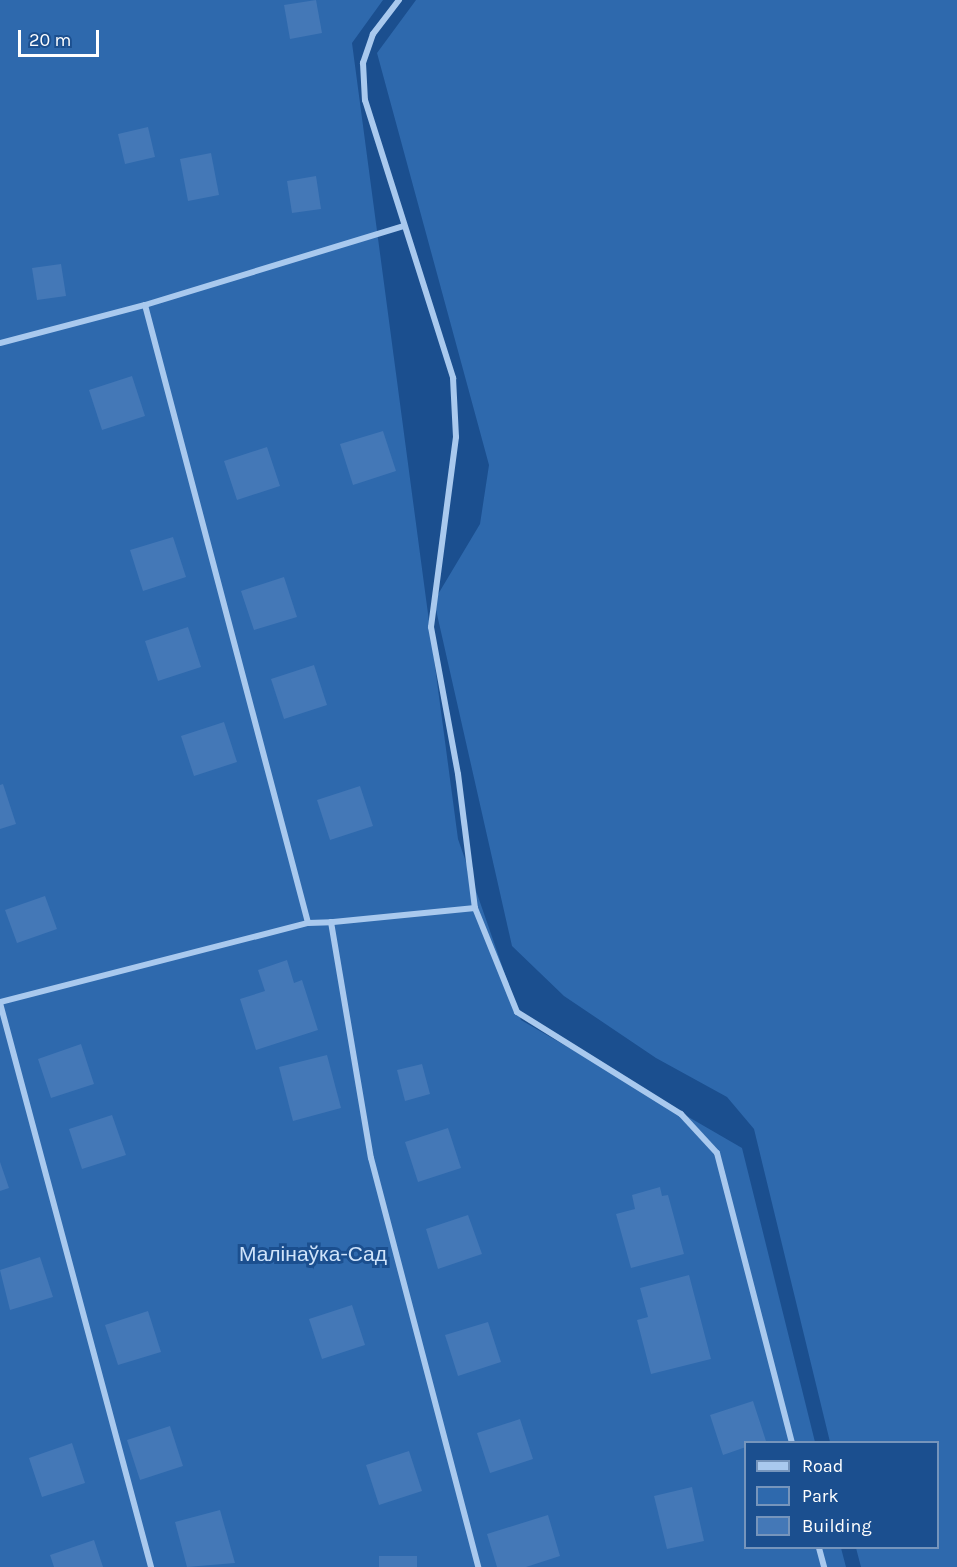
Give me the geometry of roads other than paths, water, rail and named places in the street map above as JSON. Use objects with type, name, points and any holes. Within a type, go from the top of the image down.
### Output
[{"type":"street","points":[[399,0],[373,34],[363,63],[365,100],[453,378],[457,409],[431,627],[458,774],[475,908],[517,1012],[681,1114],[717,1153],[791,1441]]},
{"type":"street","points":[[0,343],[145,305],[404,226]]},
{"type":"street","points":[[145,305],[308,923]]},
{"type":"street","points":[[151,1567],[0,1002],[308,923],[475,908]]},
{"type":"street","points":[[331,922],[371,1158],[478,1567]]},
{"type":"street","points":[[819,1549],[824,1567]]},
{"type":"park label","name":"Малінаўка-Сад","points":[[313,1254]]}]
